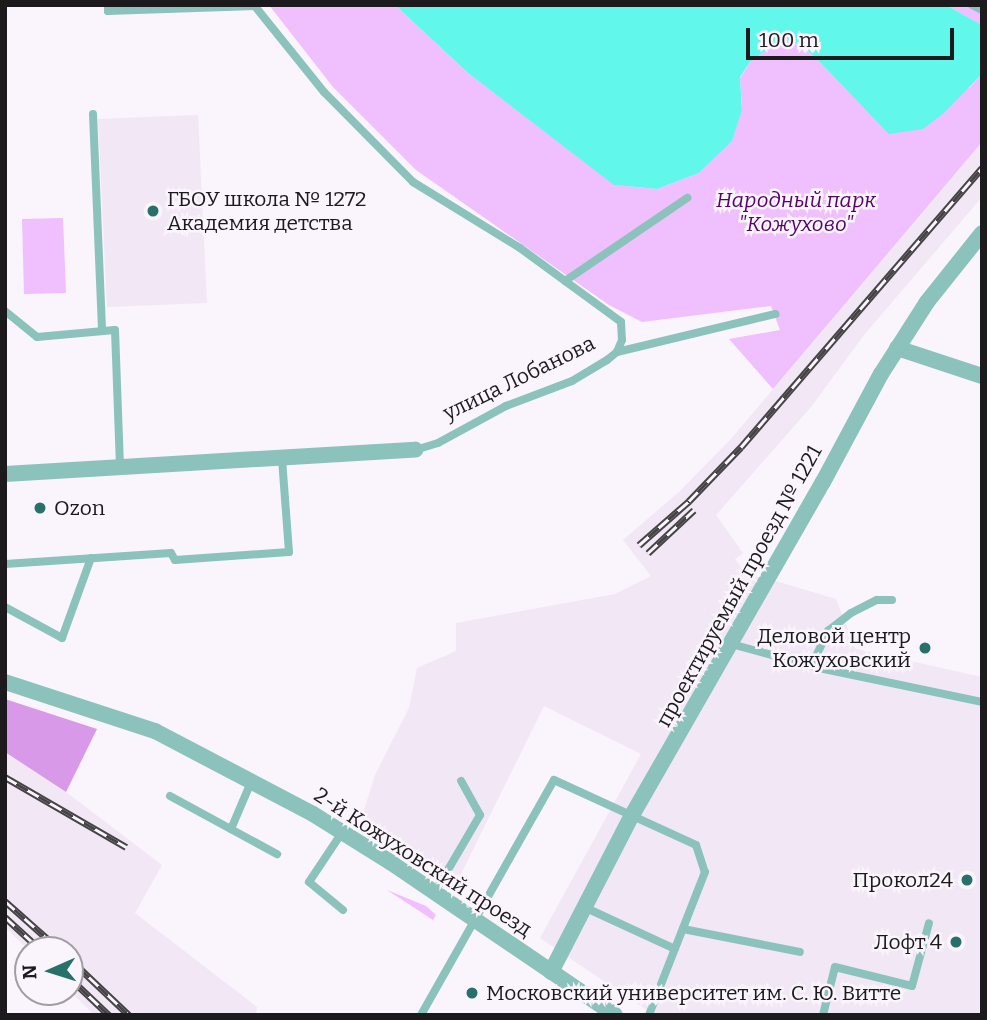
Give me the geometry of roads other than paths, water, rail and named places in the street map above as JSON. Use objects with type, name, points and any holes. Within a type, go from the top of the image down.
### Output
[{"type":"street","name":"проектируемый проезд № 1221","points":[[551,972],[631,817],[897,348],[927,302],[982,233]]},
{"type":"street","points":[[897,348],[982,376]]},
{"type":"street","name":"улица Лобанова","points":[[5,474],[415,450]]},
{"type":"street","name":"2-й Кожуховский проезд","points":[[5,682],[155,732],[343,831],[615,1015]]},
{"type":"lane","points":[[107,5],[108,11],[255,6]]},
{"type":"lane","points":[[972,5],[982,10]]},
{"type":"lane","name":"улица Лобанова","points":[[255,6],[324,92],[413,182],[520,248],[621,322],[622,340],[617,352],[572,380],[506,406],[438,443],[415,450]]},
{"type":"lane","points":[[93,114],[102,331]]},
{"type":"lane","points":[[565,281],[687,198]]},
{"type":"lane","points":[[5,311],[37,337],[115,330],[120,469]]},
{"type":"lane","points":[[617,352],[775,314]]},
{"type":"lane","points":[[5,564],[171,553],[175,560],[289,552],[282,459]]},
{"type":"lane","points":[[5,607],[62,638],[91,558]]},
{"type":"lane","points":[[812,665],[828,631],[851,613],[877,600],[892,600]]},
{"type":"lane","points":[[731,644],[812,665],[982,702]]},
{"type":"lane","points":[[421,1015],[554,780],[696,845],[705,872],[649,1015]]},
{"type":"lane","points":[[435,892],[480,815],[461,781]]},
{"type":"lane","points":[[231,829],[251,782]]},
{"type":"lane","points":[[170,796],[277,854]]},
{"type":"lane","points":[[343,831],[309,882],[343,910]]},
{"type":"lane","points":[[584,907],[675,948]]},
{"type":"lane","points":[[823,1015],[835,967],[912,986],[929,923]]},
{"type":"lane","points":[[682,929],[800,952]]},
{"type":"railway","points":[[639,545],[689,501],[741,447],[982,168]]},
{"type":"railway","points":[[648,553],[694,510]]},
{"type":"railway","points":[[5,777],[126,847]]},
{"type":"railway","points":[[5,901],[44,936]]},
{"type":"railway","points":[[5,917],[26,936]]},
{"type":"railway","points":[[84,972],[129,1015]]},
{"type":"railway","points":[[84,991],[109,1015]]},
{"type":"place","name":"ГБОУ школа № 1272 Академия детства","points":[[153,211]]},
{"type":"place","name":"Ozon","points":[[40,508]]},
{"type":"place","name":"Деловой центр Кожуховский","points":[[925,648]]},
{"type":"place","name":"Прокол24","points":[[967,880]]},
{"type":"place","name":"Лофт 4","points":[[956,942]]},
{"type":"place","name":"Московский университет им. С. Ю. Витте","points":[[472,993]]},
{"type":"park label","name":"Народный парк \"Кожухово\"","points":[[796,212]]}]
